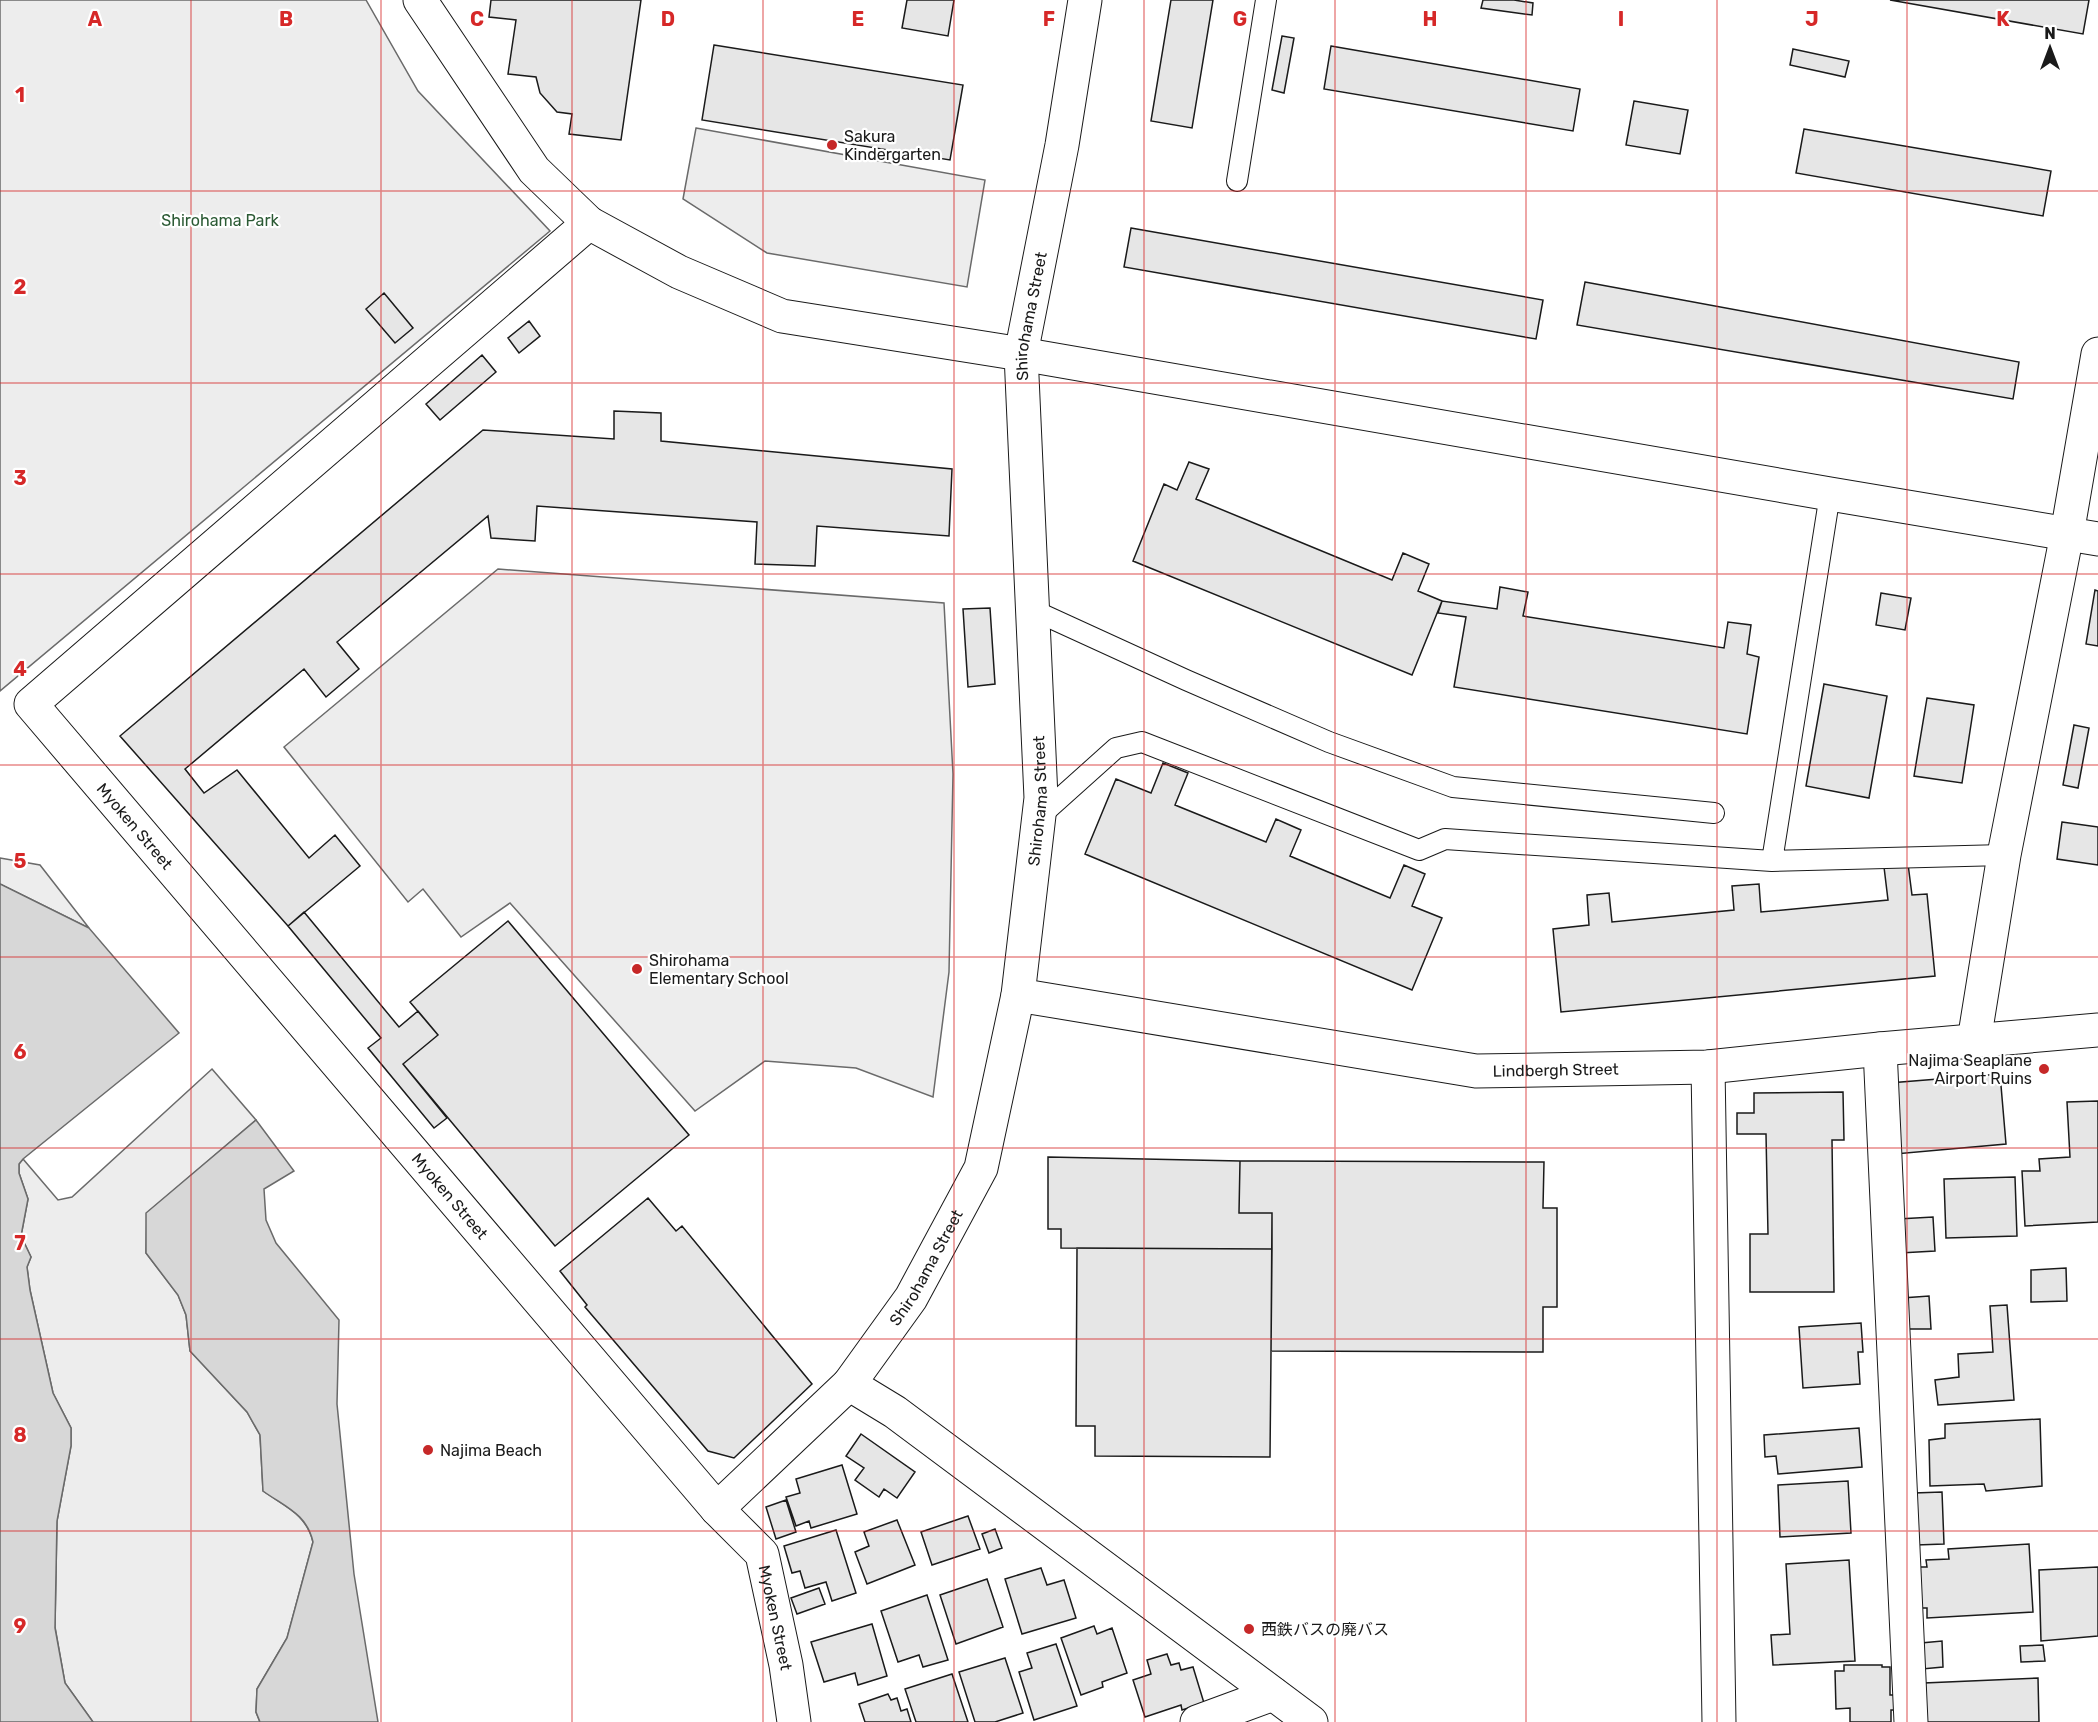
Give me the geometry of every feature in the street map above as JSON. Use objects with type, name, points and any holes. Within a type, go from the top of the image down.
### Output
[{"type":"street","points":[[420,0],[534,170],[589,223],[679,272],[782,316],[1021,354],[1830,495],[2082,536]]},
{"type":"street","name":"Shirohama Street","points":[[717,1509],[849,1384],[911,1299],[981,1168],[1018,995],[1041,798],[1021,354],[1062,145],[1085,0]]},
{"type":"street","name":"Myoken Street","points":[[589,223],[31,704],[717,1509],[762,1554],[786,1665],[794,1722]]},
{"type":"street","points":[[1974,1041],[2004,855],[2082,536],[2098,354]]},
{"type":"street","name":"Lindbergh Street","points":[[1018,995],[1476,1071],[1708,1067],[2098,1030]]},
{"type":"street","points":[[1880,1049],[1911,1722]]},
{"type":"street","points":[[1708,1067],[1719,1722]]},
{"type":"street","points":[[849,1384],[895,1412],[1311,1722]]},
{"type":"street","points":[[1197,1722],[1273,1694]]},
{"type":"lane","points":[[1237,181],[1266,0]]},
{"type":"lane","points":[[1772,861],[1830,495]]},
{"type":"lane","points":[[1033,610],[1329,742],[1453,787],[1714,813]]},
{"type":"lane","points":[[1039,816],[1116,748],[1142,742],[1419,850],[1445,839],[1772,861],[2004,855]]},
{"type":"green space","name":"Shirohama Park","points":[[0,0],[366,0],[418,91],[550,231],[0,691]]},
{"type":"green space","points":[[696,128],[985,180],[967,287],[767,253],[683,199]]},
{"type":"green space","points":[[498,569],[944,603],[953,774],[949,972],[933,1097],[856,1068],[765,1061],[695,1111],[510,903],[461,937],[423,889],[408,902],[284,747]]},
{"type":"green space","points":[[0,858],[40,865],[89,928],[0,884]]},
{"type":"green space","points":[[212,1069],[256,1120],[147,1213],[146,1253],[178,1295],[186,1315],[190,1351],[247,1412],[260,1435],[263,1491],[300,1518],[310,1532],[313,1542],[287,1638],[257,1689],[256,1712],[260,1722],[93,1722],[65,1683],[55,1627],[57,1521],[71,1446],[71,1428],[53,1393],[30,1290],[27,1267],[31,1257],[21,1236],[28,1199],[19,1173],[19,1164],[23,1159],[58,1200],[72,1197]]},
{"type":"shaded area","points":[[0,884],[89,928],[179,1033],[19,1164],[19,1173],[28,1199],[21,1236],[31,1257],[27,1267],[30,1290],[53,1393],[71,1428],[71,1446],[57,1521],[55,1628],[65,1683],[93,1722],[0,1722]]},
{"type":"shaded area","points":[[256,1120],[294,1171],[264,1189],[266,1220],[276,1243],[339,1320],[337,1404],[354,1574],[378,1722],[260,1722],[256,1712],[257,1689],[287,1638],[313,1542],[306,1524],[294,1512],[263,1491],[260,1435],[247,1412],[190,1351],[186,1315],[178,1295],[146,1253],[146,1213]]},
{"type":"building","points":[[491,0],[641,0],[621,140],[569,134],[572,114],[557,112],[540,93],[536,77],[508,74],[516,20],[489,17]]},
{"type":"building","points":[[907,0],[954,0],[948,36],[902,28]]},
{"type":"building","points":[[1171,0],[1213,0],[1192,128],[1151,121]]},
{"type":"building","points":[[1483,0],[1514,0],[1533,3],[1532,15],[1481,8]]},
{"type":"building","points":[[1890,0],[2089,0],[2083,34]]},
{"type":"building","points":[[1282,36],[1294,38],[1284,93],[1272,90]]},
{"type":"building","points":[[714,45],[963,85],[950,160],[702,120]]},
{"type":"building","points":[[1331,46],[1580,89],[1573,131],[1324,89]]},
{"type":"building","points":[[1793,49],[1849,61],[1845,77],[1790,65]]},
{"type":"building","points":[[1634,101],[1688,110],[1680,154],[1626,145]]},
{"type":"building","points":[[1804,129],[2051,171],[2043,216],[1796,173]]},
{"type":"building","points":[[1131,228],[1543,300],[1536,339],[1124,267]]},
{"type":"building","points":[[1585,282],[2019,362],[2013,399],[1577,325]]},
{"type":"building","points":[[384,293],[413,328],[395,343],[366,309]]},
{"type":"building","points":[[529,321],[540,336],[519,353],[508,338]]},
{"type":"building","points":[[482,355],[496,372],[440,420],[426,404]]},
{"type":"building","points":[[614,411],[661,413],[661,441],[952,469],[949,536],[817,526],[815,566],[755,564],[757,522],[537,506],[535,541],[491,538],[488,516],[337,642],[359,669],[326,697],[304,669],[185,769],[204,793],[237,770],[309,858],[335,835],[360,866],[288,926],[120,736],[483,430],[614,439]]},
{"type":"building","points":[[1189,462],[1209,469],[1196,499],[1392,580],[1403,553],[1429,564],[1418,591],[1442,601],[1412,675],[1133,561],[1164,484],[1177,490]]},
{"type":"building","points":[[1500,587],[1528,592],[1523,616],[1724,648],[1728,622],[1751,625],[1747,654],[1759,657],[1747,734],[1454,687],[1466,617],[1438,613],[1442,601],[1497,609]]},
{"type":"building","points":[[2095,590],[2098,591],[2098,646],[2086,644]]},
{"type":"building","points":[[1881,593],[1911,598],[1905,630],[1876,625]]},
{"type":"building","points":[[990,608],[995,684],[968,687],[963,609]]},
{"type":"building","points":[[1824,684],[1887,696],[1869,798],[1806,786]]},
{"type":"building","points":[[1927,698],[1974,705],[1962,783],[1914,776]]},
{"type":"building","points":[[2074,725],[2089,728],[2078,788],[2063,785]]},
{"type":"building","points":[[1163,763],[1188,773],[1175,805],[1266,842],[1276,819],[1301,830],[1290,856],[1390,898],[1404,865],[1425,874],[1412,906],[1442,918],[1412,990],[1085,854],[1116,779],[1151,793]]},
{"type":"building","points":[[2062,822],[2098,827],[2098,865],[2057,859]]},
{"type":"building","points":[[1908,864],[1912,895],[1927,894],[1935,976],[1561,1012],[1553,929],[1589,925],[1587,895],[1609,893],[1612,922],[1734,910],[1732,886],[1759,884],[1761,912],[1888,900],[1884,867]]},
{"type":"building","points":[[304,912],[399,1027],[418,1011],[438,1035],[403,1064],[447,1118],[434,1128],[368,1048],[381,1038],[288,926]]},
{"type":"building","points":[[508,921],[689,1135],[555,1246],[403,1064],[438,1035],[410,1002]]},
{"type":"building","points":[[2000,1074],[2006,1144],[1895,1154],[1889,1083]]},
{"type":"building","points":[[1843,1092],[1844,1140],[1832,1140],[1834,1292],[1750,1292],[1750,1234],[1768,1234],[1766,1134],[1737,1134],[1737,1113],[1754,1113],[1754,1093]]},
{"type":"building","points":[[2098,1101],[2098,1222],[2025,1226],[2022,1171],[2040,1171],[2039,1159],[2070,1157],[2067,1102]]},
{"type":"building","points":[[1048,1157],[1240,1161],[1239,1213],[1272,1213],[1272,1249],[1061,1248],[1061,1229],[1048,1229]]},
{"type":"building","points":[[1240,1161],[1544,1162],[1543,1208],[1557,1208],[1557,1307],[1543,1307],[1543,1352],[1271,1351],[1272,1213],[1239,1213]]},
{"type":"building","points":[[2015,1177],[2017,1236],[1946,1238],[1944,1179]]},
{"type":"building","points":[[648,1198],[676,1231],[682,1226],[812,1384],[734,1458],[708,1451],[585,1307],[587,1305],[560,1271]]},
{"type":"building","points":[[1933,1217],[1935,1251],[1900,1253],[1898,1219]]},
{"type":"building","points":[[1077,1248],[1272,1249],[1270,1457],[1095,1456],[1095,1426],[1076,1426]]},
{"type":"building","points":[[2066,1268],[2067,1301],[2031,1302],[2031,1270]]},
{"type":"building","points":[[1929,1296],[1931,1329],[1904,1329],[1902,1298]]},
{"type":"building","points":[[2007,1305],[2014,1400],[1938,1405],[1935,1380],[1959,1377],[1958,1354],[1993,1352],[1990,1306]]},
{"type":"building","points":[[1861,1323],[1863,1352],[1858,1352],[1860,1384],[1803,1388],[1799,1327]]},
{"type":"building","points":[[2040,1419],[2042,1486],[1986,1491],[1984,1484],[1930,1486],[1929,1440],[1945,1438],[1945,1424]]},
{"type":"building","points":[[1859,1428],[1862,1467],[1778,1474],[1776,1456],[1765,1457],[1764,1435]]},
{"type":"building","points":[[861,1434],[915,1472],[897,1498],[884,1489],[879,1497],[855,1480],[864,1468],[846,1456]]},
{"type":"building","points":[[842,1465],[857,1514],[811,1528],[809,1521],[796,1526],[786,1497],[800,1493],[796,1479]]},
{"type":"building","points":[[1848,1481],[1851,1533],[1780,1537],[1778,1485]]},
{"type":"building","points":[[1942,1492],[1944,1544],[1916,1545],[1914,1493]]},
{"type":"building","points":[[786,1500],[796,1532],[776,1539],[766,1507]]},
{"type":"building","points":[[968,1516],[980,1549],[932,1565],[921,1532]]},
{"type":"building","points":[[897,1520],[915,1565],[867,1584],[855,1552],[869,1546],[864,1532]]},
{"type":"building","points":[[995,1529],[1002,1548],[989,1553],[982,1534]]},
{"type":"building","points":[[836,1530],[856,1593],[832,1601],[826,1582],[805,1588],[800,1571],[792,1573],[784,1546]]},
{"type":"building","points":[[2029,1544],[2033,1612],[1927,1618],[1927,1608],[1921,1608],[1916,1567],[1927,1567],[1926,1560],[1949,1559],[1948,1549]]},
{"type":"building","points":[[1849,1560],[1855,1661],[1773,1665],[1771,1635],[1790,1634],[1786,1564]]},
{"type":"building","points":[[2098,1567],[2098,1636],[2041,1641],[2039,1570]]},
{"type":"building","points":[[1041,1568],[1047,1585],[1064,1580],[1076,1618],[1022,1634],[1005,1579]]},
{"type":"building","points":[[987,1579],[1003,1627],[956,1644],[940,1595]]},
{"type":"building","points":[[819,1588],[825,1604],[797,1614],[791,1598]]},
{"type":"building","points":[[927,1595],[948,1660],[923,1667],[919,1655],[898,1662],[881,1611]]},
{"type":"building","points":[[872,1624],[887,1676],[858,1685],[855,1673],[824,1682],[811,1642]]},
{"type":"building","points":[[1094,1626],[1097,1634],[1112,1628],[1127,1673],[1102,1682],[1103,1687],[1081,1695],[1061,1638]]},
{"type":"building","points":[[1942,1641],[1943,1667],[1922,1669],[1921,1643]]},
{"type":"building","points":[[1056,1644],[1077,1706],[1034,1720],[1019,1672],[1032,1668],[1027,1653]]},
{"type":"building","points":[[2043,1645],[2045,1661],[2021,1662],[2020,1646]]},
{"type":"building","points":[[1167,1654],[1171,1665],[1179,1663],[1181,1670],[1193,1667],[1204,1703],[1182,1710],[1181,1705],[1145,1717],[1133,1680],[1151,1674],[1147,1660]]},
{"type":"building","points":[[1005,1658],[1023,1713],[995,1722],[975,1722],[959,1672]]},
{"type":"building","points":[[1844,1665],[1890,1667],[1890,1695],[1898,1695],[1898,1710],[1891,1710],[1891,1722],[1850,1722],[1850,1708],[1836,1709],[1835,1671],[1844,1671]]},
{"type":"building","points":[[952,1674],[968,1722],[916,1722],[905,1689]]},
{"type":"building","points":[[2038,1678],[2039,1722],[1925,1722],[1924,1683]]},
{"type":"building","points":[[888,1694],[891,1700],[897,1698],[901,1711],[907,1709],[911,1722],[865,1722],[859,1704]]},
{"type":"place","name":"Sakura Kindergarten","points":[[832,145]]},
{"type":"place","name":"Shirohama Elementary School","points":[[637,969]]},
{"type":"place","name":"Najima Seaplane Airport Ruins","points":[[2044,1069]]},
{"type":"place","name":"Najima Beach","points":[[428,1450]]},
{"type":"place","name":"西鉄バスの廃バス","points":[[1249,1629]]}]
